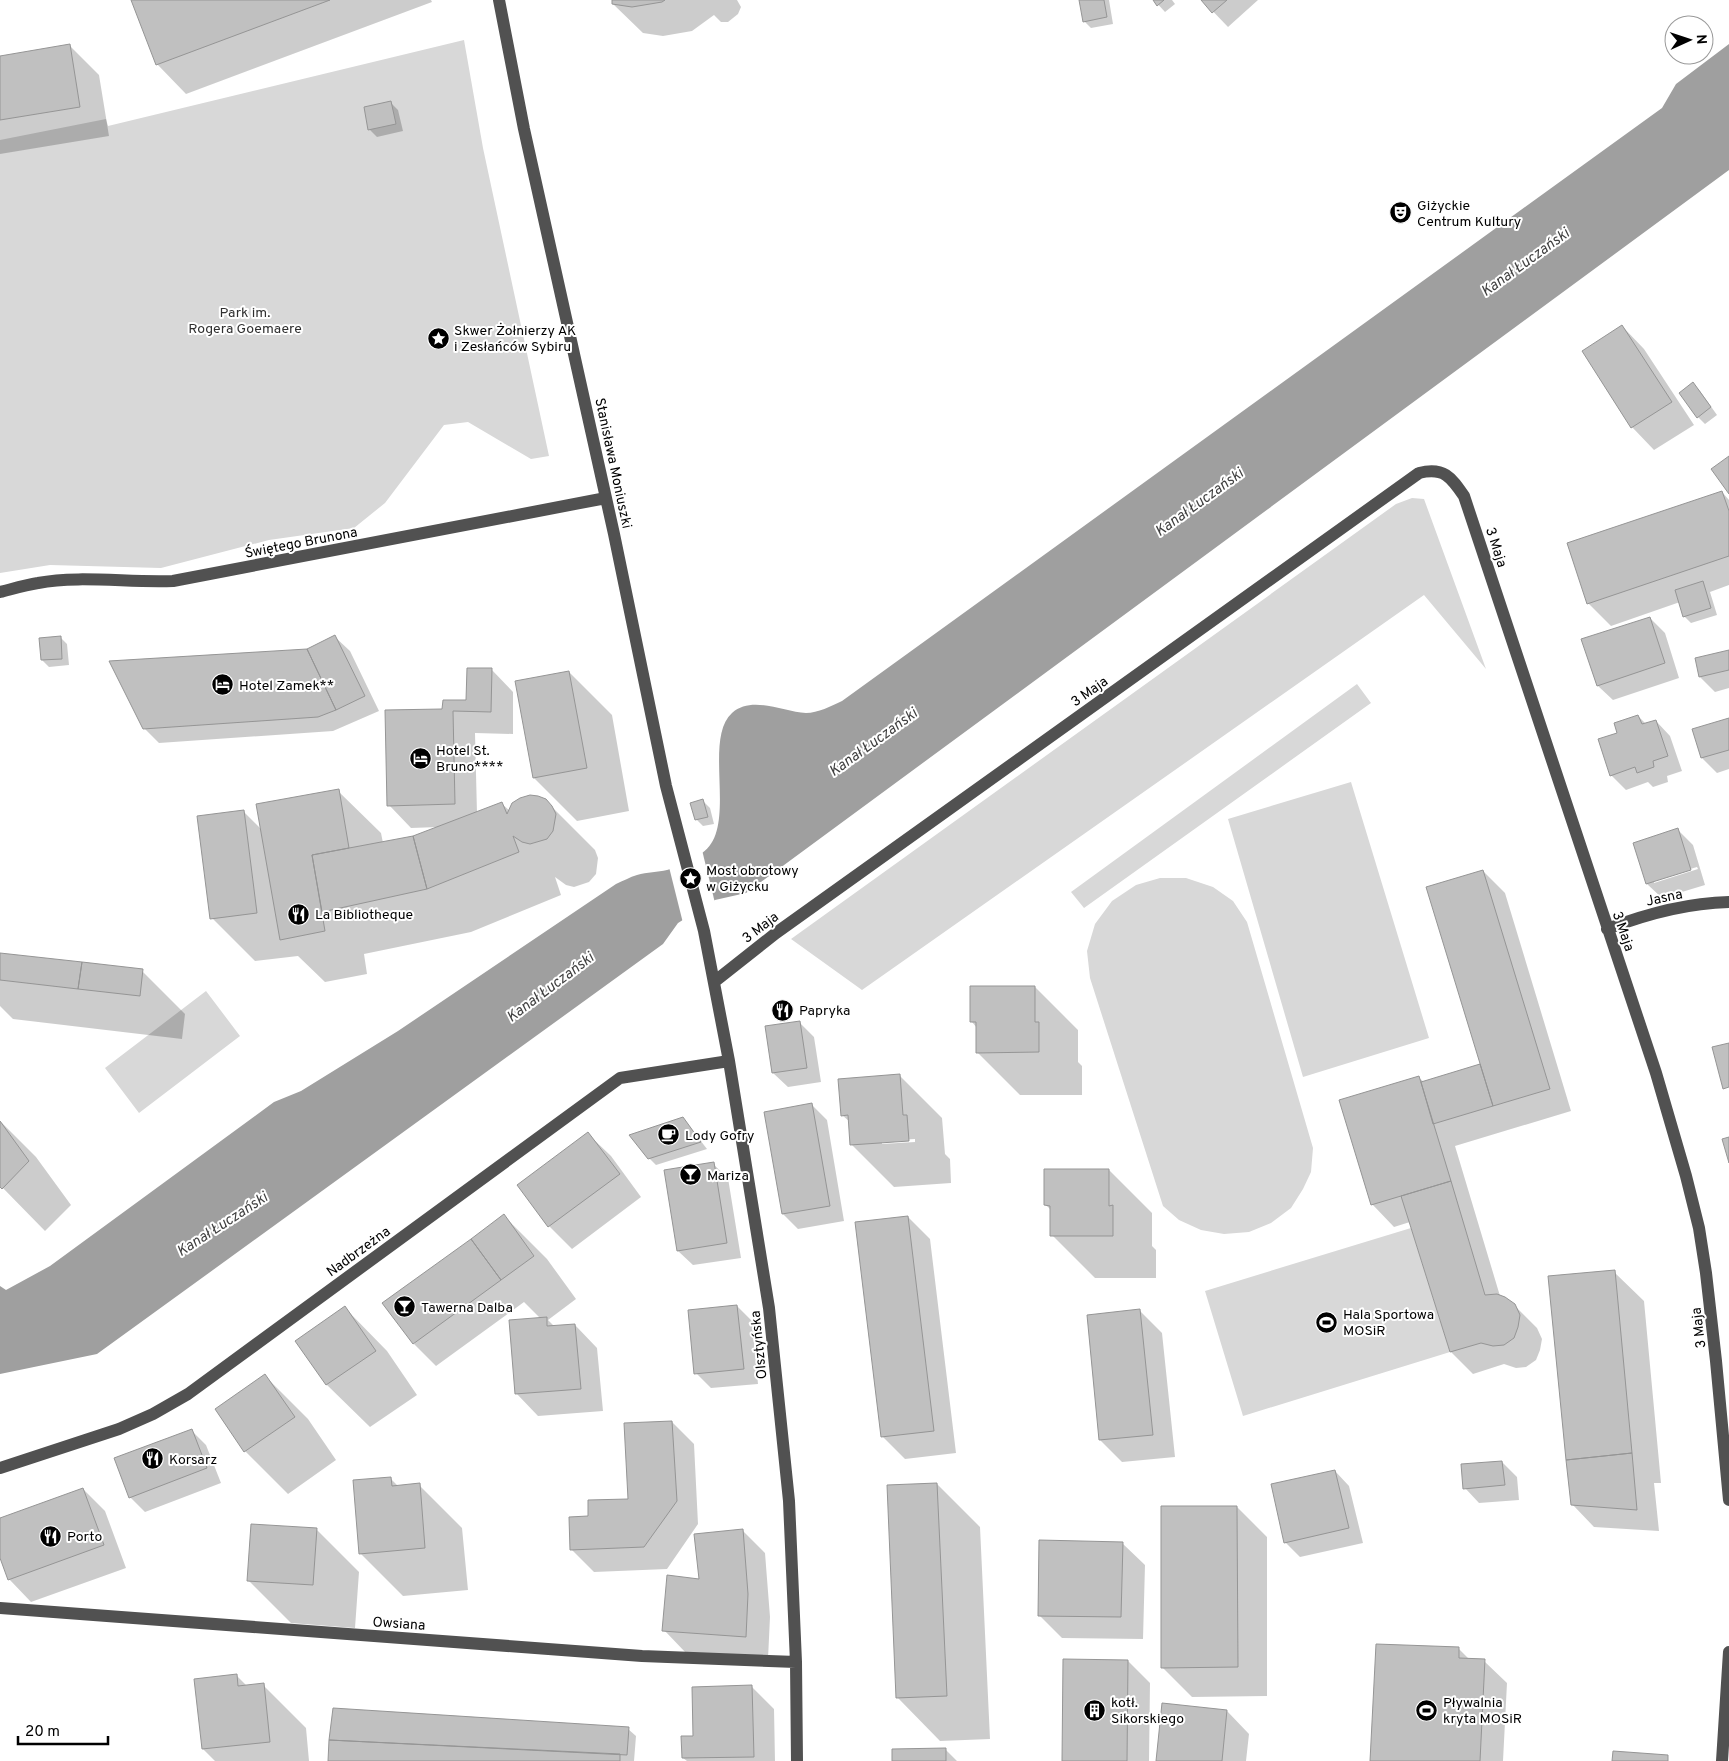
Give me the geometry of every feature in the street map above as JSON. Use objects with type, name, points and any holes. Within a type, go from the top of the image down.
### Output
[{"type":"street","name":"Stanisława Moniuszki","points":[[499,0],[524,129],[636,636],[666,786],[704,931]]},
{"type":"street","name":"3 Maja","points":[[714,982],[776,933],[1419,474],[1432,470],[1443,473],[1453,479],[1464,496],[1656,1073],[1686,1176],[1706,1273],[1729,1500]]},
{"type":"street","name":"Świętego Brunona","points":[[0,592],[39,582],[83,580],[173,581],[606,498]]},
{"type":"street","name":"Jasna","points":[[1607,929],[1665,911],[1729,902]]},
{"type":"street","name":"Olsztyńska","points":[[704,931],[728,1061],[769,1308],[789,1501],[796,1662],[797,1761]]},
{"type":"street","name":"Nadbrzeżna","points":[[0,1468],[119,1429],[153,1414],[188,1394],[620,1078],[728,1061]]},
{"type":"street","name":"Owsiana","points":[[0,1608],[642,1656],[796,1662]]},
{"type":"street","points":[[1722,1761],[1729,1652]]},
{"type":"green space","name":"Park im. Rogera Goemaere","points":[[464,40],[483,148],[549,456],[531,459],[468,422],[444,425],[385,503],[354,528],[269,540],[161,568],[50,565],[0,573],[0,140],[106,119],[108,126]]},
{"type":"green space","points":[[1412,498],[1424,499],[1486,669],[1424,595],[862,990],[791,939],[1396,504]]},
{"type":"green space","points":[[1357,684],[1371,703],[1084,908],[1071,892]]},
{"type":"green space","points":[[1351,782],[1429,1038],[1303,1077],[1228,819]]},
{"type":"green space","points":[[1160,878],[1186,878],[1213,887],[1233,901],[1247,922],[1313,1148],[1311,1172],[1291,1208],[1271,1223],[1249,1232],[1224,1234],[1201,1230],[1179,1220],[1163,1206],[1090,978],[1087,951],[1095,924],[1112,901],[1136,885]]},
{"type":"green space","points":[[206,991],[240,1036],[139,1113],[105,1068]]},
{"type":"green space","name":"Hala Sportowa MOSiR","points":[[1411,1228],[1450,1352],[1243,1416],[1205,1291]]},
{"type":"water","name":"Kanał Łuczański","points":[[1729,44],[1729,170],[746,893],[715,900],[678,923],[663,944],[97,1354],[0,1374],[0,1286],[6,1290],[50,1266],[274,1102],[301,1091],[398,1031],[616,884],[637,875],[671,869],[702,853],[713,841],[718,825],[720,805],[720,743],[724,726],[732,713],[749,705],[758,705],[811,713],[842,701],[1662,108],[1676,84],[1701,65],[1714,65],[1714,55]]},
{"type":"pier","points":[[702,850],[715,903],[683,923],[669,867]]},
{"type":"building","points":[[131,0],[330,0],[156,65]]},
{"type":"building","points":[[612,0],[665,0],[632,7],[612,4]]},
{"type":"building","points":[[1079,0],[1104,0],[1107,17],[1083,22]]},
{"type":"building","points":[[1153,0],[1164,0],[1157,6]]},
{"type":"building","points":[[1201,0],[1227,0],[1212,13]]},
{"type":"building","points":[[70,44],[80,107],[0,120],[0,56]]},
{"type":"building","points":[[391,101],[396,124],[368,130],[364,107]]},
{"type":"building","points":[[1622,325],[1672,402],[1631,428],[1582,351]]},
{"type":"building","points":[[1693,382],[1711,407],[1697,418],[1679,393]]},
{"type":"building","points":[[1729,456],[1729,494],[1711,469]]},
{"type":"building","points":[[1722,491],[1729,511],[1729,556],[1587,604],[1567,543]]},
{"type":"building","points":[[1703,581],[1711,608],[1683,617],[1675,590]]},
{"type":"building","points":[[1650,617],[1665,663],[1597,686],[1581,639]]},
{"type":"building","points":[[335,635],[365,696],[336,710],[307,649]]},
{"type":"building","points":[[61,636],[62,659],[41,660],[39,638]]},
{"type":"building","name":"Hotel Zamek**","points":[[307,649],[336,710],[318,717],[143,729],[109,661]]},
{"type":"building","points":[[1729,650],[1729,670],[1699,677],[1695,658]]},
{"type":"building","name":"Hotel St. Bruno****","points":[[467,668],[492,668],[491,712],[453,711],[455,804],[387,806],[385,710],[442,709],[443,700],[466,700]]},
{"type":"building","points":[[569,671],[587,768],[533,778],[515,681]]},
{"type":"building","points":[[1638,715],[1642,724],[1656,720],[1668,756],[1653,761],[1654,767],[1637,773],[1635,767],[1610,776],[1598,739],[1617,733],[1614,723]]},
{"type":"building","points":[[1729,718],[1729,750],[1701,758],[1692,729]]},
{"type":"building","points":[[339,789],[349,848],[312,855],[325,931],[280,940],[256,804]]},
{"type":"building","points":[[530,795],[546,799],[556,814],[553,831],[547,839],[530,844],[522,842],[513,836],[519,852],[427,889],[413,836],[502,802],[507,814],[512,803]]},
{"type":"building","points":[[703,799],[708,817],[695,820],[690,803]]},
{"type":"building","points":[[244,810],[257,913],[210,919],[197,816]]},
{"type":"building","points":[[1678,828],[1691,870],[1646,884],[1633,843]]},
{"type":"building","points":[[413,836],[427,889],[322,912],[312,855]]},
{"type":"building","points":[[1483,870],[1550,1089],[1493,1106],[1426,887]]},
{"type":"building","points":[[0,953],[82,962],[78,989],[0,980]]},
{"type":"building","points":[[82,962],[143,969],[140,996],[78,989]]},
{"type":"building","points":[[970,986],[1035,986],[1035,1022],[1039,1022],[1039,1052],[976,1053],[976,1022],[970,1022]]},
{"type":"building","points":[[800,1021],[807,1068],[772,1073],[765,1026]]},
{"type":"building","points":[[1729,1043],[1729,1087],[1723,1089],[1712,1047]]},
{"type":"building","points":[[1480,1064],[1493,1106],[1433,1124],[1421,1082]]},
{"type":"building","points":[[900,1074],[903,1115],[907,1115],[909,1141],[850,1145],[848,1115],[841,1116],[838,1079]]},
{"type":"building","points":[[1419,1076],[1451,1181],[1371,1205],[1339,1100]]},
{"type":"building","points":[[812,1103],[830,1206],[782,1214],[764,1112]]},
{"type":"building","points":[[683,1117],[701,1142],[648,1159],[629,1135]]},
{"type":"building","points":[[0,1121],[29,1161],[2,1189],[0,1187]]},
{"type":"building","points":[[588,1132],[620,1174],[548,1227],[517,1185]]},
{"type":"building","points":[[1729,1137],[1729,1163],[1722,1139]]},
{"type":"building","points":[[714,1162],[727,1243],[677,1251],[664,1170]]},
{"type":"building","points":[[1044,1169],[1109,1169],[1109,1206],[1113,1205],[1113,1236],[1050,1236],[1050,1206],[1044,1205]]},
{"type":"building","points":[[1451,1181],[1485,1295],[1497,1294],[1505,1297],[1515,1304],[1520,1315],[1514,1338],[1504,1345],[1493,1346],[1481,1343],[1450,1352],[1401,1196]]},
{"type":"building","points":[[504,1214],[534,1256],[501,1280],[471,1239]]},
{"type":"building","points":[[908,1216],[934,1431],[881,1437],[855,1222]]},
{"type":"building","points":[[471,1239],[501,1280],[413,1344],[382,1303]]},
{"type":"building","points":[[1615,1270],[1632,1453],[1566,1460],[1548,1276]]},
{"type":"building","points":[[737,1305],[744,1369],[694,1374],[688,1310]]},
{"type":"building","points":[[345,1306],[376,1351],[326,1385],[295,1341]]},
{"type":"building","points":[[1140,1309],[1153,1435],[1099,1440],[1087,1315]]},
{"type":"building","points":[[547,1317],[547,1326],[575,1324],[581,1389],[515,1394],[509,1320]]},
{"type":"building","points":[[265,1374],[295,1417],[244,1452],[215,1409]]},
{"type":"building","points":[[672,1421],[677,1501],[644,1547],[570,1550],[569,1517],[588,1516],[588,1500],[628,1499],[624,1423]]},
{"type":"building","points":[[192,1429],[207,1468],[129,1498],[114,1458]]},
{"type":"building","points":[[1632,1453],[1637,1510],[1571,1505],[1566,1460]]},
{"type":"building","points":[[1502,1461],[1505,1485],[1463,1489],[1461,1464]]},
{"type":"building","points":[[1335,1470],[1349,1528],[1284,1543],[1271,1484]]},
{"type":"building","points":[[391,1477],[392,1486],[420,1483],[425,1548],[359,1554],[353,1480]]},
{"type":"building","points":[[937,1483],[947,1696],[896,1698],[887,1485]]},
{"type":"building","points":[[83,1488],[104,1545],[8,1580],[0,1558],[0,1518]]},
{"type":"building","points":[[1161,1506],[1237,1506],[1238,1667],[1161,1668]]},
{"type":"building","points":[[251,1524],[317,1528],[313,1585],[247,1581]]},
{"type":"building","points":[[743,1529],[748,1594],[746,1637],[662,1631],[667,1575],[699,1579],[694,1534]]},
{"type":"building","points":[[1039,1540],[1123,1542],[1121,1617],[1038,1616]]},
{"type":"building","name":"Pływalnia kryta MOSiR","points":[[1376,1644],[1459,1647],[1459,1658],[1485,1659],[1480,1761],[1370,1761]]},
{"type":"building","name":"kotł. Sikorskiego","points":[[1063,1659],[1128,1660],[1127,1761],[1062,1761]]},
{"type":"building","points":[[237,1674],[238,1686],[264,1683],[270,1742],[202,1749],[194,1679]]},
{"type":"building","points":[[752,1685],[754,1757],[682,1758],[681,1736],[693,1736],[692,1687]]},
{"type":"building","points":[[1162,1703],[1227,1710],[1222,1761],[1156,1761]]},
{"type":"building","points":[[333,1708],[629,1727],[627,1755],[329,1740]]},
{"type":"building","points":[[329,1740],[620,1754],[620,1761],[328,1761]]},
{"type":"building","points":[[946,1748],[946,1761],[892,1761],[892,1749]]},
{"type":"building","points":[[1613,1751],[1668,1755],[1668,1761],[1612,1761]]},
{"type":"place","name":"Giżyckie Centrum Kultury","points":[[1401,213]]},
{"type":"place","name":"Skwer Żołnierzy AK i Zesłańców Sybiru","points":[[438,338]]},
{"type":"place","name":"Hotel Zamek**","points":[[223,685]]},
{"type":"place","name":"Hotel St. Bruno****","points":[[420,758]]},
{"type":"place","name":"Most obrotowy w Giżycku","points":[[690,878]]},
{"type":"place","name":"La Bibliotheque","points":[[299,914]]},
{"type":"place","name":"Papryka","points":[[783,1010]]},
{"type":"place","name":"Lody Gofry","points":[[669,1135]]},
{"type":"place","name":"Mariza","points":[[691,1175]]},
{"type":"place","name":"Tawerna Dalba","points":[[405,1307]]},
{"type":"place","name":"Hala Sportowa MOSiR","points":[[1327,1322]]},
{"type":"place","name":"Korsarz","points":[[153,1459]]},
{"type":"place","name":"Porto","points":[[51,1536]]},
{"type":"place","name":"kotł. Sikorskiego","points":[[1095,1710]]},
{"type":"place","name":"Pływalnia kryta MOSiR","points":[[1427,1710]]}]
